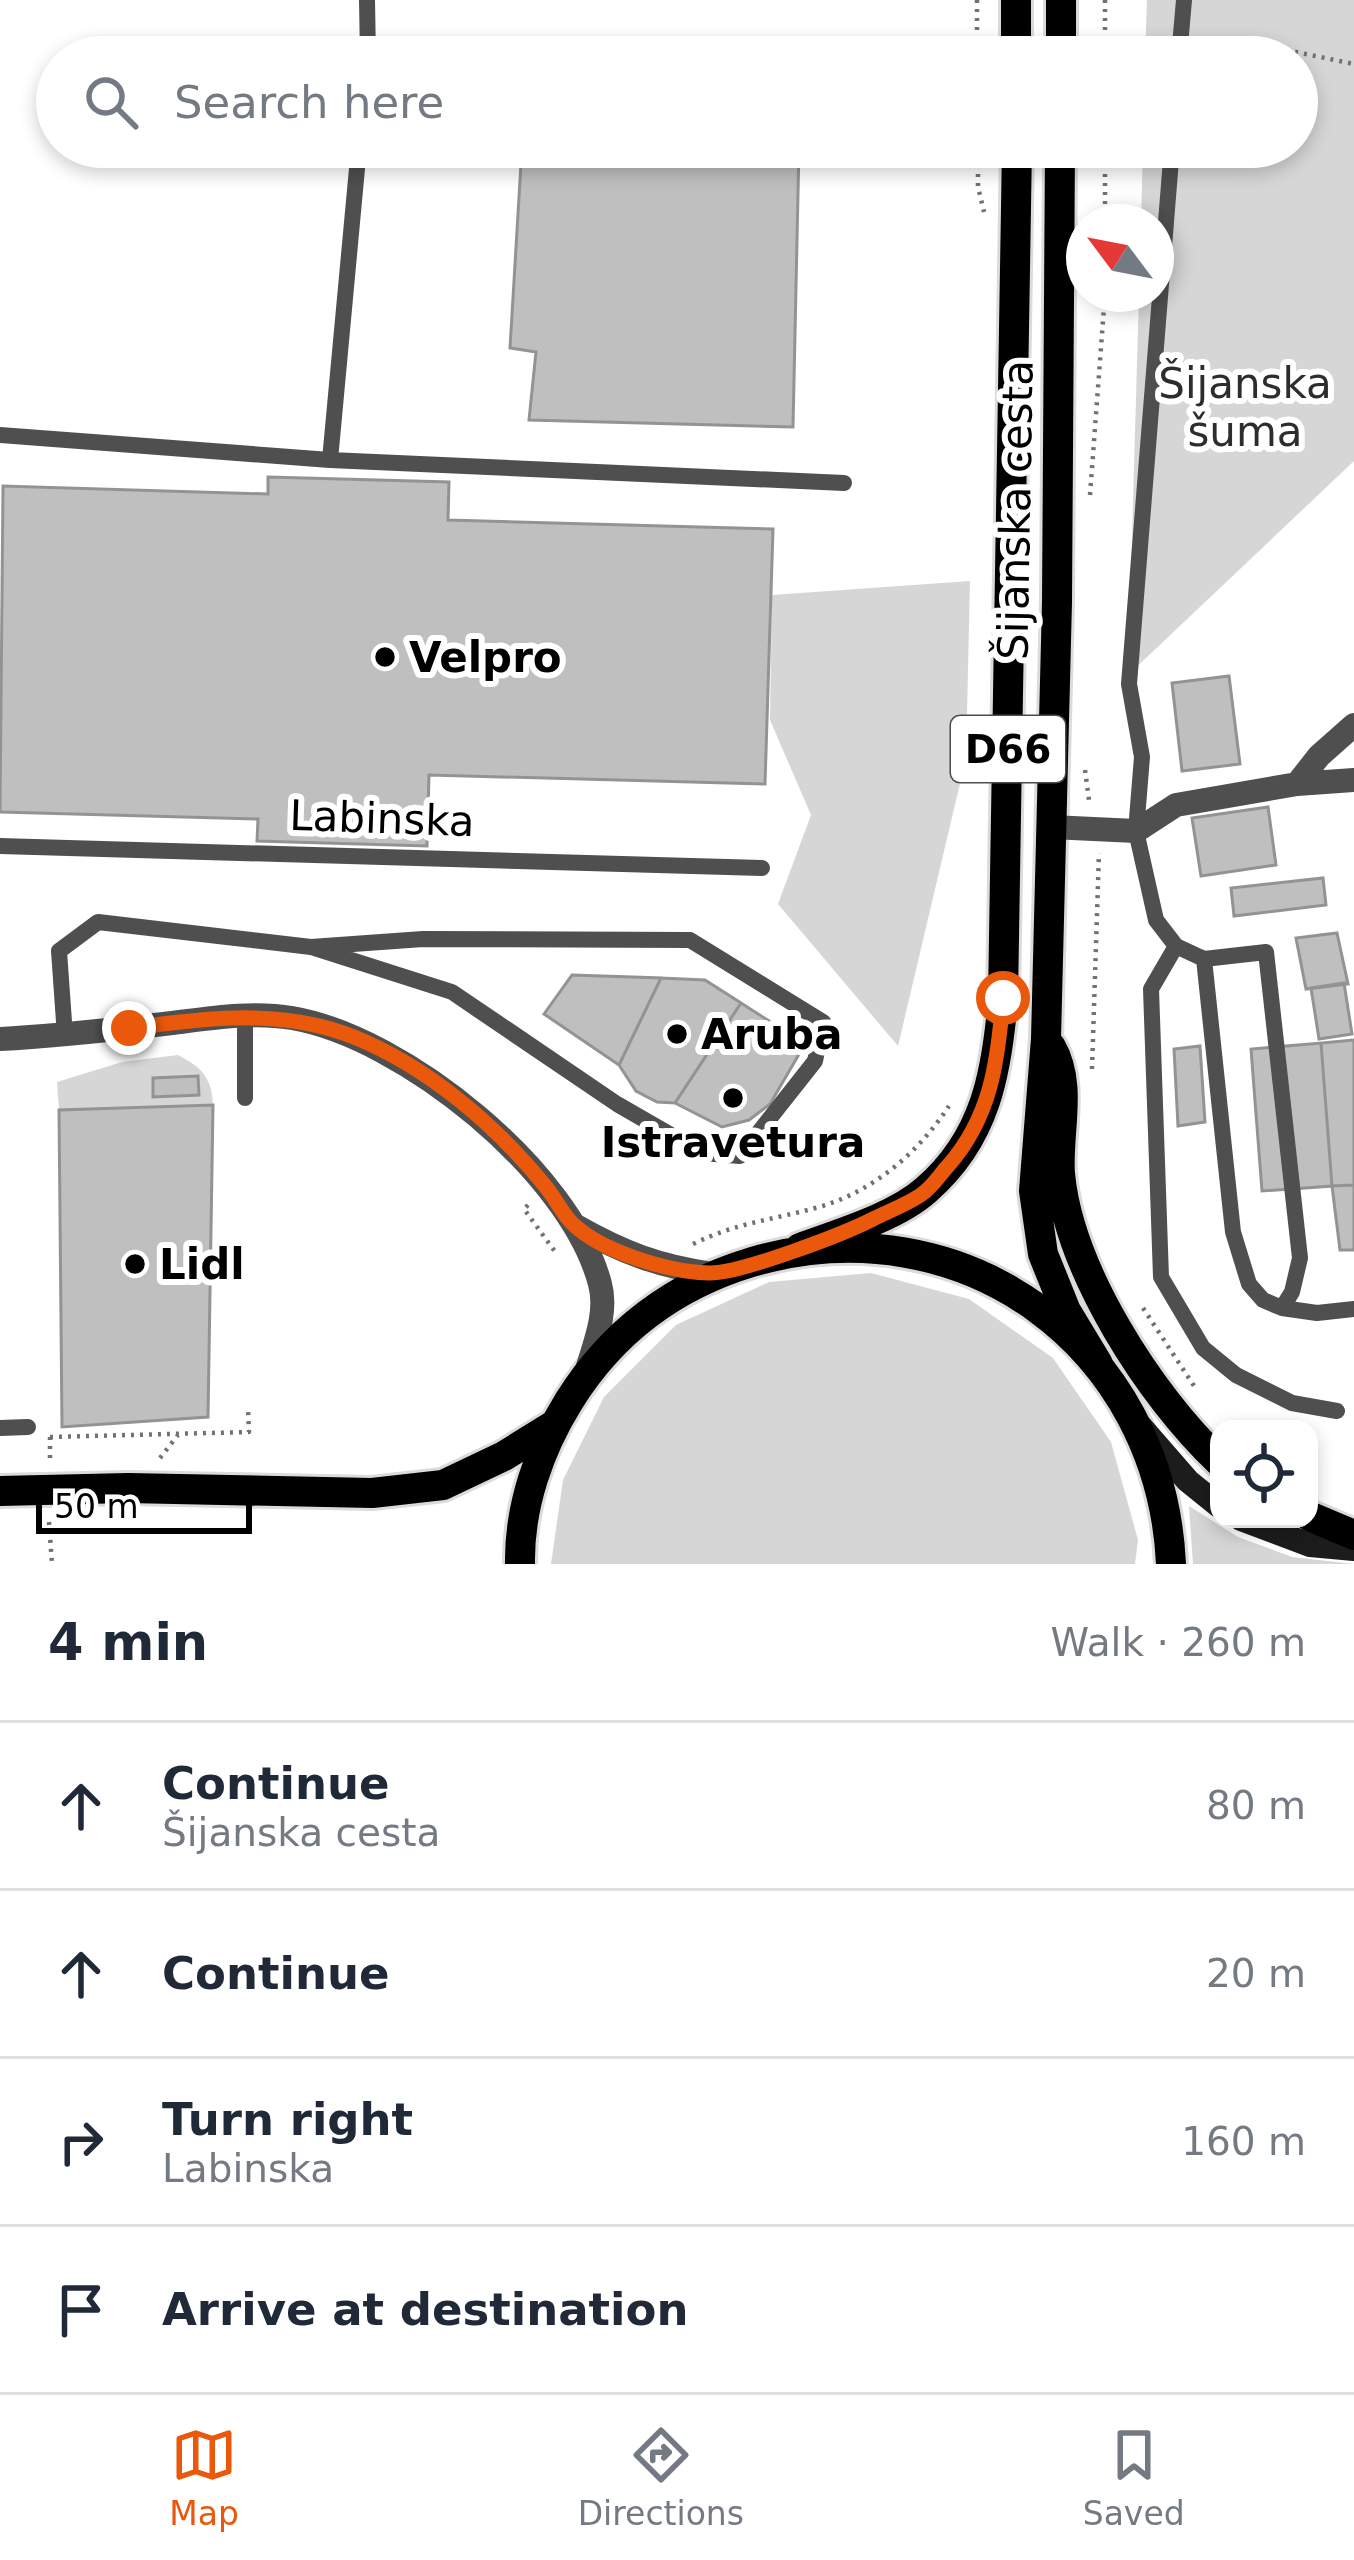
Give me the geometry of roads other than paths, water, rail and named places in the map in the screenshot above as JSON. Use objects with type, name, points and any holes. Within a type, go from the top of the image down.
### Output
[{"type":"main road","points":[[1016,0],[1016,36]]},
{"type":"main road","points":[[1061,0],[1061,36]]},
{"type":"main road","name":"Šijanska cesta","points":[[800,1248],[867,1222],[925,1192],[957,1156],[984,1111],[998,1065],[1003,998],[1017,168]]},
{"type":"main road","name":"Šijanska cesta","points":[[1060,168],[1058,602],[1046,1040],[1034,1191],[1043,1254],[1066,1311],[1098,1364]]},
{"type":"main road","points":[[1046,1040],[1063,1084],[1060,1175],[1096,1288],[1165,1400],[1210,1450]]},
{"type":"main road","name":"D66","points":[[520,1564],[531,1484],[554,1425],[585,1376],[622,1334],[665,1300],[713,1274],[800,1248],[867,1246],[932,1257],[994,1281],[1051,1317],[1098,1364],[1134,1418],[1156,1472],[1169,1528],[1171,1564]]},
{"type":"main road","points":[[1134,1418],[1188,1481],[1210,1499]]},
{"type":"main road","name":"D66","points":[[0,1491],[48,1480],[128,1488],[372,1493],[443,1485],[554,1425]]},
{"type":"main road","points":[[1318,1520],[1354,1535]]},
{"type":"main road","points":[[1265,1528],[1310,1545],[1354,1549]]},
{"type":"street","points":[[1297,784],[1319,756],[1354,725]]},
{"type":"street","points":[[1052,827],[1136,831],[1176,806],[1297,784],[1354,780]]},
{"type":"street","points":[[0,1039],[245,1015],[293,1018],[353,1036],[399,1059],[461,1101],[546,1187],[574,1225],[601,1285],[601,1321],[585,1376]]},
{"type":"street","points":[[574,1225],[660,1266],[713,1274]]},
{"type":"lane","points":[[367,0],[368,36]]},
{"type":"lane","points":[[1181,36],[1184,0]]},
{"type":"lane","points":[[330,460],[357,168]]},
{"type":"lane","points":[[1170,168],[1130,684],[1142,758],[1136,831],[1156,920],[1176,946],[1204,959],[1266,952],[1300,1258],[1292,1292],[1282,1308]]},
{"type":"lane","points":[[0,434],[330,460],[844,483]]},
{"type":"lane","name":"Labinska","points":[[0,846],[762,868]]},
{"type":"lane","points":[[65,1036],[59,951],[98,922],[311,947],[435,984],[470,1001],[617,1104],[702,1153],[740,1156],[815,1061],[823,1022],[690,940],[422,939],[311,947]]},
{"type":"lane","points":[[1176,946],[1151,989],[1161,1277],[1204,1348],[1236,1375],[1292,1403],[1337,1411]]},
{"type":"lane","points":[[1204,959],[1238,1257],[1249,1284],[1263,1300],[1282,1308],[1317,1313],[1354,1309]]},
{"type":"lane","points":[[245,1015],[245,1097]]},
{"type":"lane","points":[[0,1428],[28,1427]]},
{"type":"place","name":"Velpro","points":[[385,657]]},
{"type":"place","name":"Aruba","points":[[677,1034]]},
{"type":"place","name":"Istravetura","points":[[733,1098]]},
{"type":"place","name":"Lidl","points":[[135,1264]]},
{"type":"park label","name":"Šijanska šuma","points":[[1245,408]]}]
